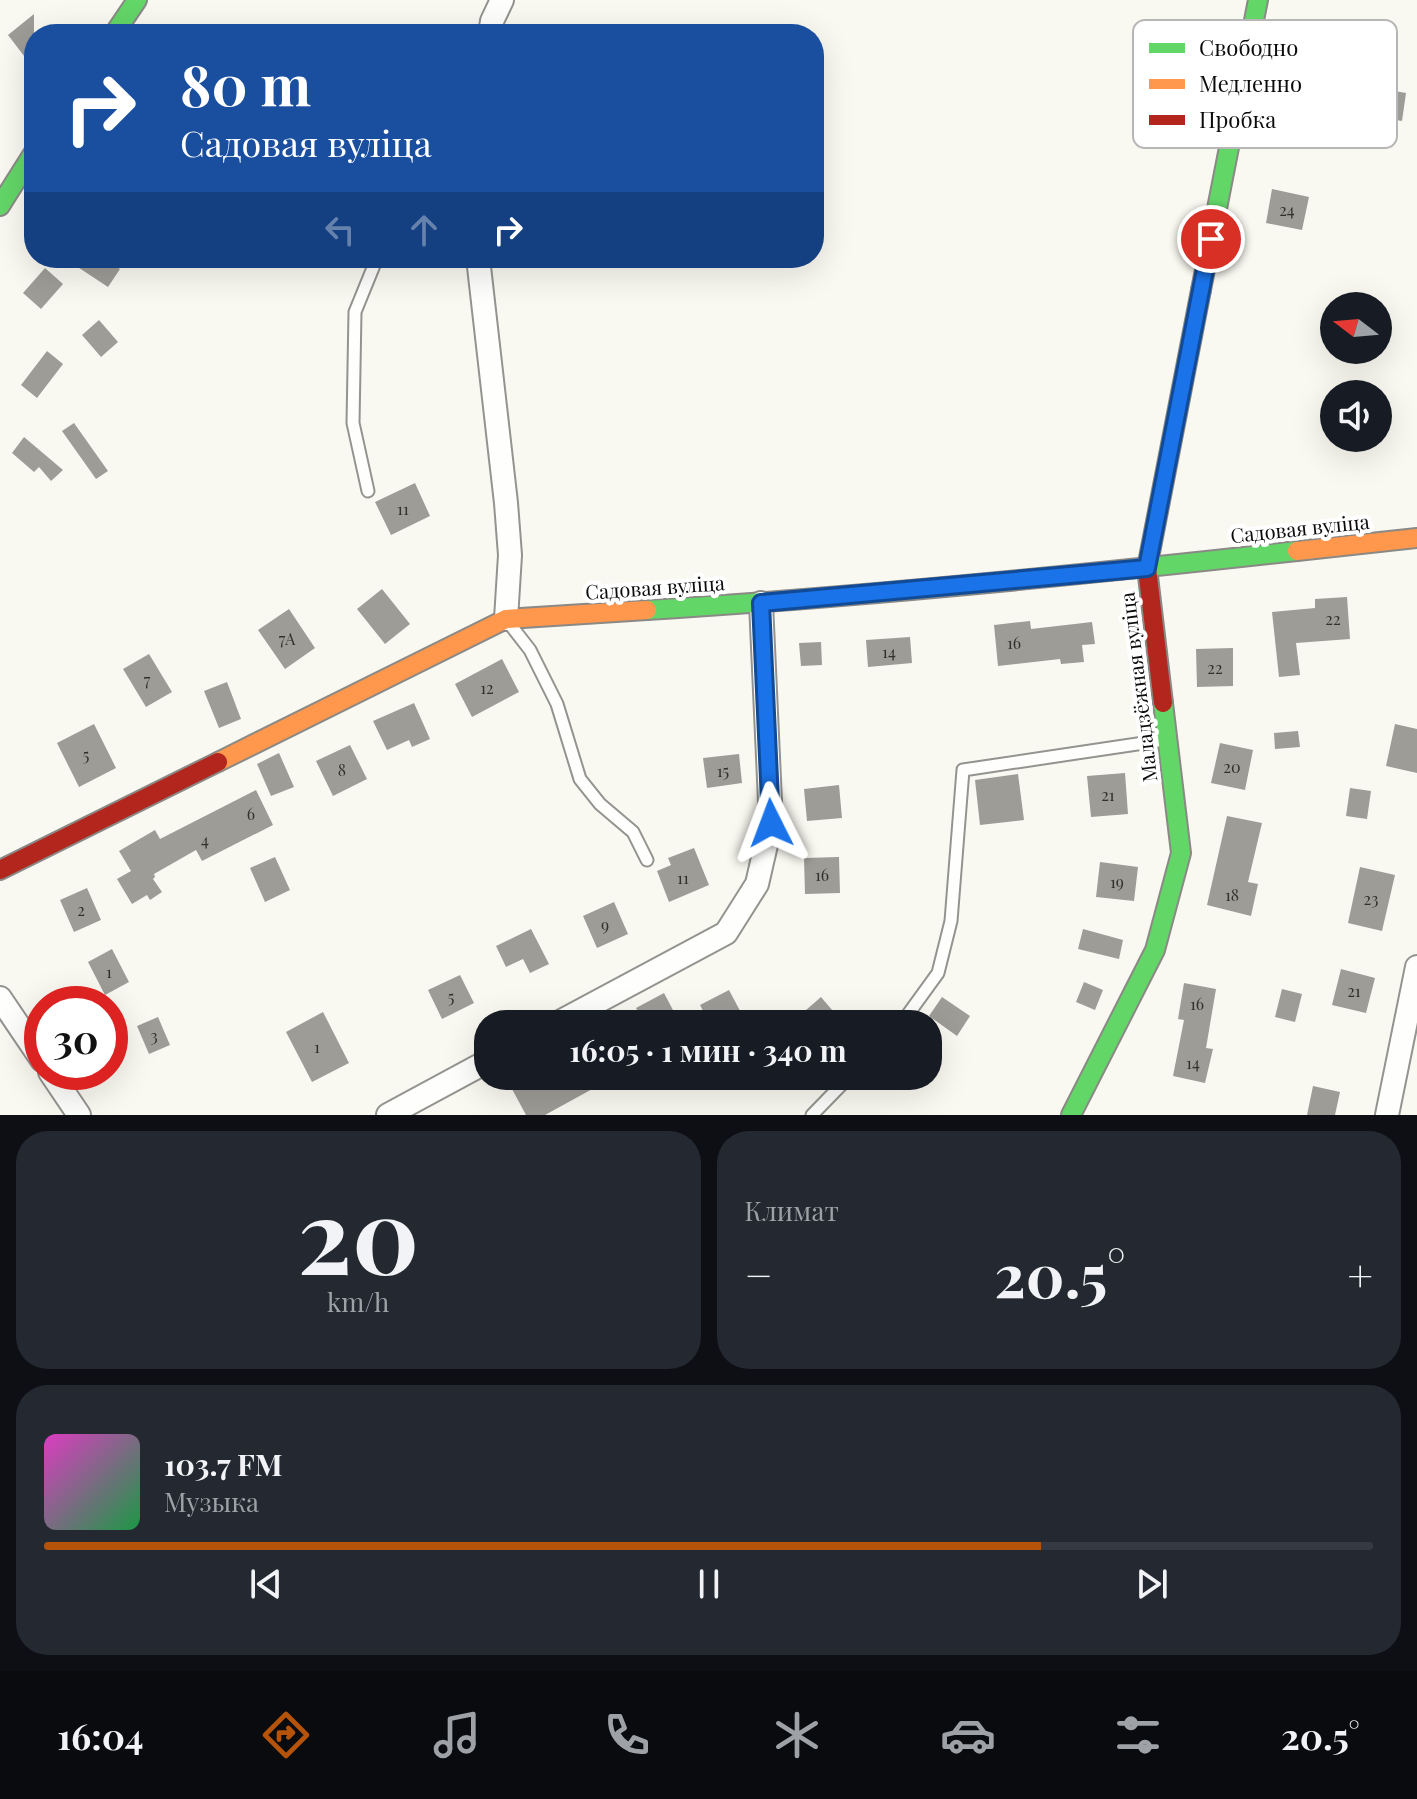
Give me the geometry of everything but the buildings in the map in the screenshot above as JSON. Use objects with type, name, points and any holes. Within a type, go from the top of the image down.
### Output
[{"type":"street","points":[[121,24],[137,0]]},
{"type":"street","points":[[492,24],[502,0]]},
{"type":"street","name":"Маладзёжная вуліца","points":[[1254,20],[1258,0]]},
{"type":"street","name":"Маладзёжная вуліца","points":[[1071,1115],[1155,950],[1181,853],[1147,568],[1229,148]]},
{"type":"street","points":[[0,206],[9,177],[24,162]]},
{"type":"street","points":[[479,268],[510,555],[506,619]]},
{"type":"street","name":"Садовая вуліца","points":[[0,870],[506,619],[761,603],[1147,568],[1417,538]]},
{"type":"street","points":[[582,1010],[726,933],[757,884],[771,823],[761,603]]},
{"type":"street","points":[[1387,1115],[1417,967]]},
{"type":"street","points":[[0,998],[24,1033]]},
{"type":"street","points":[[388,1115],[474,1069]]},
{"type":"street","points":[[62,1090],[79,1115]]},
{"type":"lane","points":[[368,491],[353,423],[355,312],[373,268]]},
{"type":"lane","points":[[506,619],[530,650],[557,704],[580,779],[600,804],[633,832],[647,860]]},
{"type":"lane","points":[[911,1010],[938,973],[951,921],[963,770],[1167,739]]},
{"type":"lane","points":[[812,1115],[836,1090]]},
{"type":"traffic: fast","points":[[121,24],[137,0]]},
{"type":"traffic: fast","points":[[1254,20],[1258,0]]},
{"type":"traffic: fast","points":[[1201,290],[1229,148]]},
{"type":"traffic: fast","points":[[0,206],[24,168]]},
{"type":"traffic: fast","points":[[647,610],[972,585],[1297,551]]},
{"type":"traffic: fast","points":[[1071,1115],[1155,950],[1181,853],[1163,703]]},
{"type":"traffic: slow","points":[[1297,551],[1417,538]]},
{"type":"traffic: slow","points":[[218,762],[506,619],[647,610]]},
{"type":"traffic: jam","points":[[1163,703],[1147,568],[1201,290]]},
{"type":"traffic: jam","points":[[0,870],[218,762]]},
{"type":"route","points":[[771,823],[761,603],[1147,568],[1211,239]]}]
